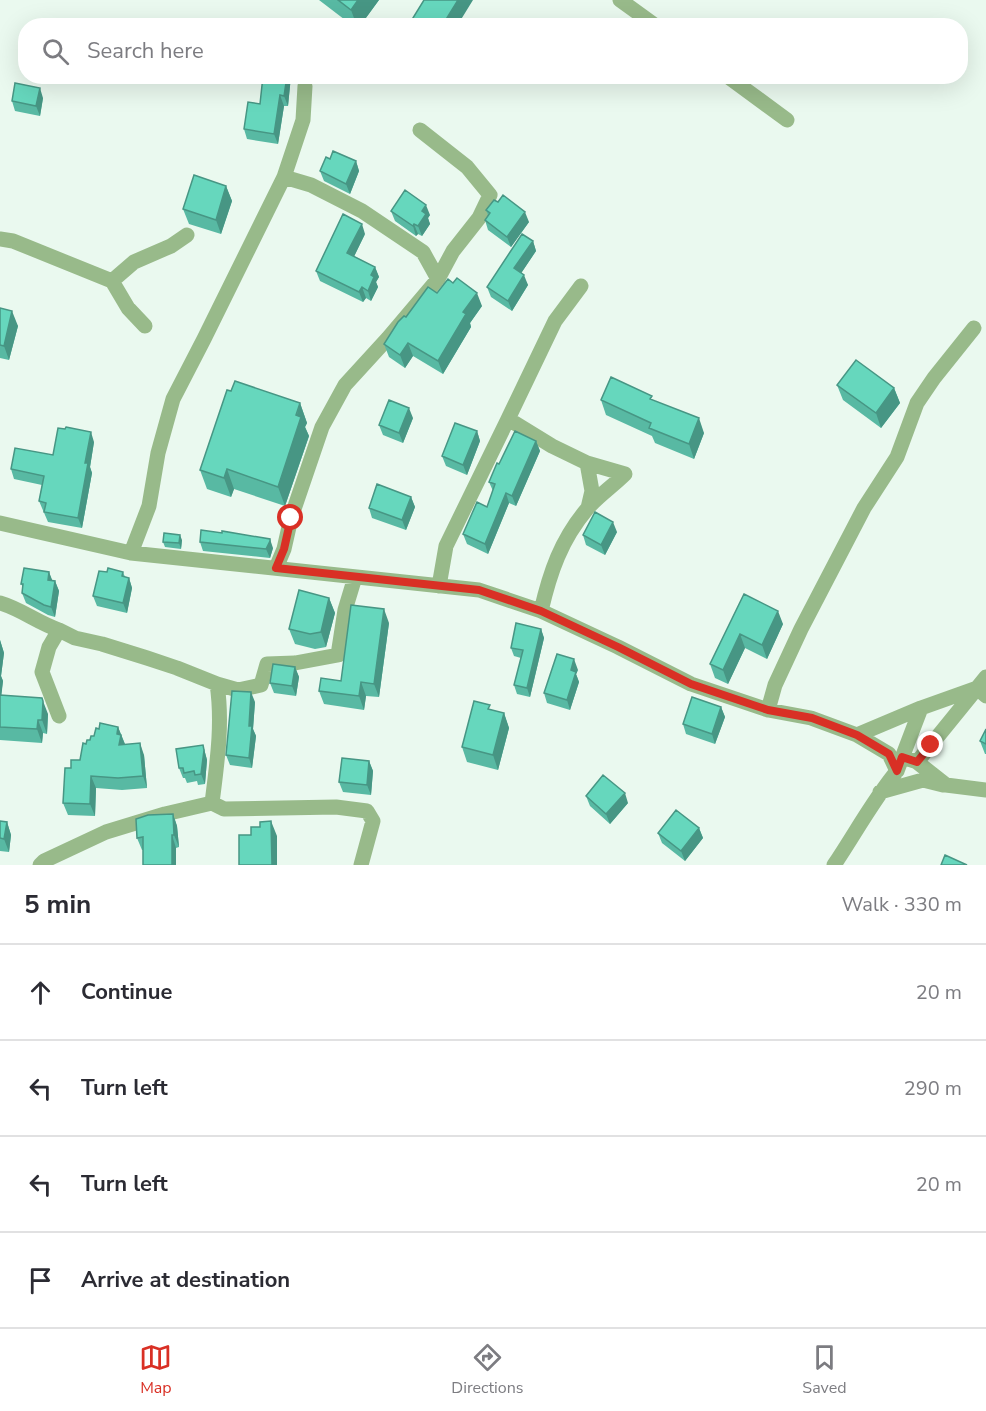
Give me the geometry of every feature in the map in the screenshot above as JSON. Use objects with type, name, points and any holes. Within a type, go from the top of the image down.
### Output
[{"type":"street","points":[[620,0],[645,18]]},
{"type":"street","points":[[738,84],[787,120]]},
{"type":"street","points":[[131,553],[149,506],[158,453],[173,399],[284,177],[303,120],[305,86]]},
{"type":"street","points":[[276,568],[322,427],[345,385],[438,279],[453,251],[479,218],[490,195],[467,167],[420,130]]},
{"type":"street","points":[[284,177],[311,185],[362,211],[423,252],[438,279]]},
{"type":"street","points":[[112,281],[134,262],[171,246],[188,235]]},
{"type":"street","points":[[0,239],[13,241],[112,281],[128,308],[145,326]]},
{"type":"street","points":[[440,586],[446,546],[555,321],[581,285]]},
{"type":"street","points":[[768,710],[775,686],[801,629],[864,508],[897,457],[917,403],[974,328]]},
{"type":"street","points":[[508,419],[552,446],[587,463],[625,474],[588,508],[568,535],[549,577],[541,611]]},
{"type":"street","points":[[587,463],[592,491],[588,508]]},
{"type":"street","points":[[0,523],[131,553],[479,590],[541,611],[691,684],[768,710],[812,718],[857,735],[946,785]]},
{"type":"street","points":[[0,603],[75,638],[102,644],[238,690],[261,684],[267,664],[295,663],[338,655],[345,610],[355,577]]},
{"type":"street","points":[[58,716],[42,672],[49,647],[59,630]]},
{"type":"street","points":[[212,803],[219,745],[220,704],[217,684]]},
{"type":"street","points":[[857,735],[921,708],[983,687]]},
{"type":"street","points":[[834,865],[880,792],[983,687]]},
{"type":"street","points":[[906,763],[921,708]]},
{"type":"street","points":[[880,792],[923,780],[986,790]]},
{"type":"street","points":[[45,864],[106,832],[212,803],[224,809],[336,807],[367,811],[373,821],[361,865]]},
{"type":"building","points":[[338,0],[358,0],[351,10]]},
{"type":"building","points":[[424,0],[458,0],[447,18],[413,18]]},
{"type":"building","points":[[15,83],[40,88],[36,106],[12,101]]},
{"type":"building","points":[[262,84],[286,84],[284,96],[280,95],[274,134],[244,129],[248,102],[260,104]]},
{"type":"building","points":[[333,151],[356,161],[346,184],[320,171],[326,157],[330,159]]},
{"type":"building","points":[[194,175],[226,186],[216,220],[183,209]]},
{"type":"building","points":[[405,190],[426,205],[422,211],[426,214],[418,226],[414,224],[413,226],[391,211]]},
{"type":"building","points":[[503,195],[525,212],[507,237],[485,220],[490,213],[486,210],[494,200],[498,202]]},
{"type":"building","points":[[343,214],[362,224],[347,253],[375,267],[371,275],[374,277],[368,291],[362,287],[359,292],[316,271]]},
{"type":"building","points":[[522,234],[533,241],[514,268],[524,275],[508,301],[487,287]]},
{"type":"building","points":[[457,278],[477,293],[463,312],[466,314],[438,361],[408,343],[400,355],[384,344],[398,322],[404,316],[406,317],[428,287],[437,293],[448,279],[453,283]]},
{"type":"building","points":[[0,308],[12,311],[4,346],[0,345]]},
{"type":"building","points":[[856,360],[894,388],[876,413],[837,385]]},
{"type":"building","points":[[611,377],[652,396],[650,399],[699,418],[689,444],[649,428],[651,423],[601,400]]},
{"type":"building","points":[[235,381],[300,403],[296,415],[301,417],[278,487],[227,469],[224,478],[200,470],[227,390],[231,391]]},
{"type":"building","points":[[389,400],[409,408],[399,433],[379,425]]},
{"type":"building","points":[[455,423],[477,431],[463,465],[442,456]]},
{"type":"building","points":[[66,427],[91,432],[78,518],[44,512],[46,503],[39,501],[44,476],[11,469],[15,448],[53,455],[58,428],[65,429]]},
{"type":"building","points":[[515,431],[536,441],[512,496],[506,493],[485,544],[463,534],[477,502],[487,507],[495,484],[489,482]]},
{"type":"building","points":[[377,484],[411,497],[402,520],[369,508]]},
{"type":"building","points":[[595,512],[613,522],[601,545],[583,535]]},
{"type":"building","points":[[201,530],[222,533],[222,531],[270,539],[270,541],[266,549],[200,542]]},
{"type":"building","points":[[164,533],[180,535],[179,543],[163,542]]},
{"type":"building","points":[[24,568],[49,572],[48,580],[55,581],[51,607],[22,593]]},
{"type":"building","points":[[108,568],[123,572],[122,576],[129,578],[123,603],[93,596],[99,571],[107,572]]},
{"type":"building","points":[[299,590],[329,598],[321,632],[310,634],[289,629]]},
{"type":"building","points":[[744,594],[778,611],[762,645],[740,634],[723,670],[710,664]]},
{"type":"building","points":[[351,605],[384,609],[374,684],[361,682],[359,696],[319,691],[321,678],[341,681]]},
{"type":"building","points":[[516,623],[541,629],[527,688],[514,685],[523,650],[511,648]]},
{"type":"building","points":[[557,654],[574,659],[571,670],[576,672],[567,700],[544,693]]},
{"type":"building","points":[[273,664],[295,667],[292,686],[270,683]]},
{"type":"building","points":[[232,691],[251,692],[249,726],[252,726],[249,758],[226,755]]},
{"type":"building","points":[[0,695],[42,698],[42,720],[38,720],[37,729],[0,727]]},
{"type":"building","points":[[692,697],[721,707],[712,734],[683,724]]},
{"type":"building","points":[[474,701],[490,705],[488,709],[504,713],[493,755],[462,747]]},
{"type":"building","points":[[100,723],[118,727],[117,734],[121,735],[119,745],[140,743],[143,776],[118,778],[91,776],[90,804],[63,803],[65,768],[71,768],[71,760],[80,760],[83,743],[86,744],[91,736],[94,736]]},
{"type":"building","points":[[986,729],[986,744],[980,741]]},
{"type":"building","points":[[203,745],[201,774],[195,775],[194,771],[184,773],[183,768],[179,768],[176,749]]},
{"type":"building","points":[[342,758],[369,761],[367,785],[339,782]]},
{"type":"building","points":[[603,775],[625,793],[606,814],[586,796]]},
{"type":"building","points":[[676,810],[699,828],[681,851],[658,833]]},
{"type":"building","points":[[173,814],[172,865],[143,865],[143,837],[137,838],[136,819],[148,815]]},
{"type":"building","points":[[0,821],[7,822],[4,839],[0,838]]},
{"type":"building","points":[[271,821],[272,865],[239,865],[239,835],[251,835],[251,827],[260,827],[260,822]]},
{"type":"building","points":[[945,855],[967,865],[941,865]]},
{"type":"route","points":[[291,518],[284,549],[276,568],[479,590],[541,611],[691,684],[768,710],[812,718],[857,735],[889,754],[897,771],[902,757],[917,762],[931,745]]}]
